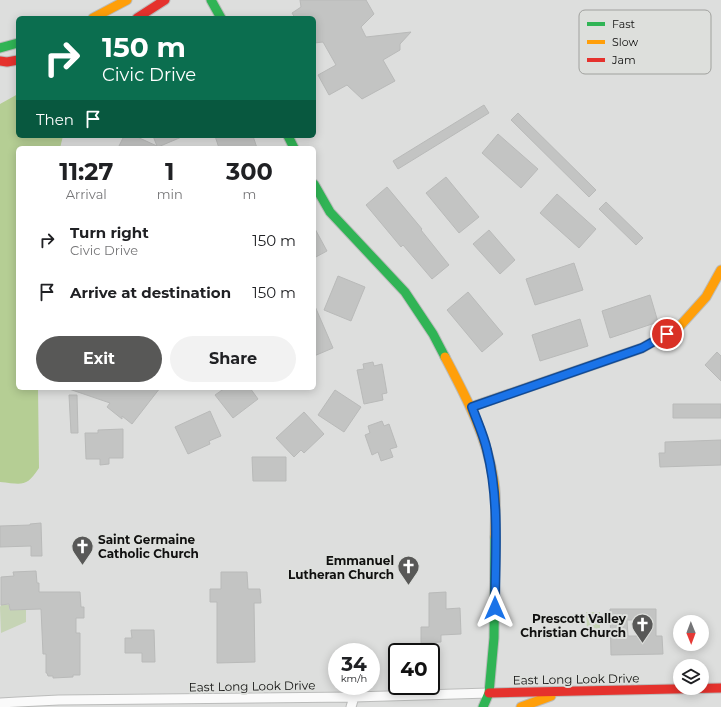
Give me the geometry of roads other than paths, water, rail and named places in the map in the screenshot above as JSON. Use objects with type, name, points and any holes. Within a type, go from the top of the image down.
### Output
[{"type":"street","points":[[97,16],[127,0]]},
{"type":"street","points":[[140,16],[165,0]]},
{"type":"street","points":[[211,0],[221,16]]},
{"type":"street","points":[[0,48],[16,44]]},
{"type":"street","points":[[0,61],[6,62],[16,60]]},
{"type":"street","points":[[316,188],[330,212],[405,292],[433,334],[472,407],[487,449],[494,483],[495,503],[494,638],[489,693],[484,707]]},
{"type":"street","points":[[472,407],[642,348],[679,327],[706,297],[721,270]]},
{"type":"street","name":"East Long Look Drive","points":[[0,704],[59,700],[221,703],[354,697],[721,688]]},
{"type":"street","points":[[521,707],[544,698],[576,691]]},
{"type":"street","points":[[351,707],[354,697]]},
{"type":"place","name":"Saint Germaine Catholic Church","points":[[83,566]]},
{"type":"place","name":"Emmanuel Lutheran Church","points":[[409,586]]},
{"type":"place","name":"Prescott Valley Christian Church","points":[[642,644]]}]
